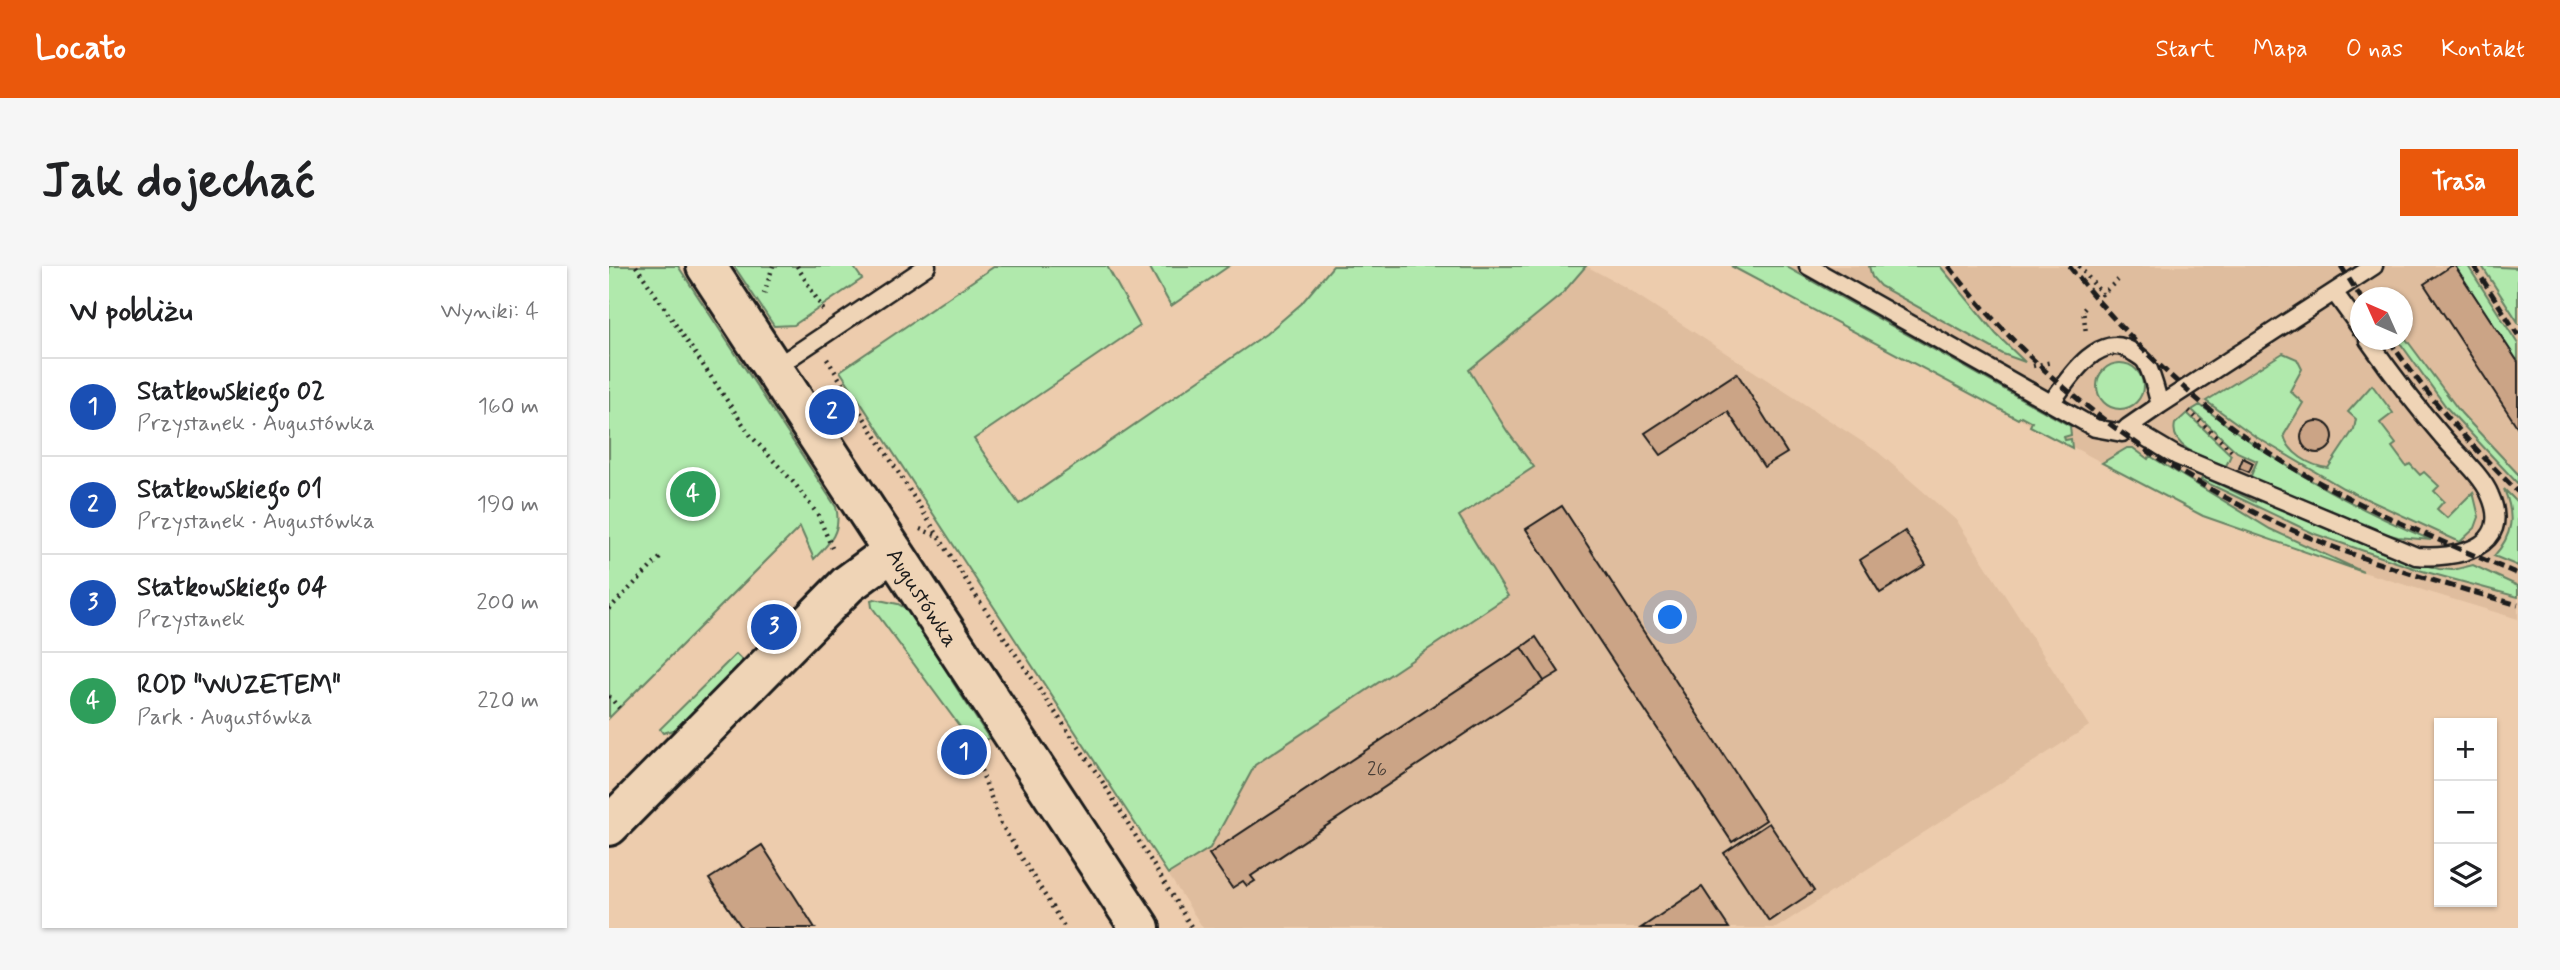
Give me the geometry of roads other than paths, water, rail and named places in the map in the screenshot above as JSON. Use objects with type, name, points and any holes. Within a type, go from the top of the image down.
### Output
[{"type":"street","name":"Augustówka","points":[[706,266],[1140,928]]},
{"type":"street","points":[[609,826],[848,584],[893,551]]},
{"type":"lane","points":[[773,369],[927,266]]},
{"type":"lane","points":[[1808,266],[2095,428],[2122,433],[2160,405],[2374,266]]},
{"type":"lane","points":[[2334,292],[2350,315]]},
{"type":"lane","points":[[2052,402],[2077,368],[2096,352],[2112,345],[2124,345],[2145,361],[2160,405]]},
{"type":"lane","points":[[2129,427],[2177,456],[2416,555],[2443,558],[2477,548],[2491,535],[2497,518],[2490,493],[2409,398],[2375,350]]},
{"type":"railway","points":[[1949,266],[1985,310],[2067,390],[2112,426],[2208,488],[2259,515],[2336,548],[2518,605]]},
{"type":"railway","points":[[2069,266],[2093,296],[2147,353],[2206,406],[2269,453],[2381,514],[2518,574]]},
{"type":"railway","points":[[2341,266],[2354,287]]},
{"type":"railway","points":[[2474,266],[2518,335]]},
{"type":"railway","points":[[2396,350],[2450,419],[2518,492]]},
{"type":"place","name":"Statkowskiego 01","points":[[832,412]]},
{"type":"place","name":"ROD \"WUZETEM\"","points":[[693,494]]},
{"type":"place","name":"Statkowskiego 04","points":[[774,627]]},
{"type":"place","name":"Statkowskiego 02","points":[[964,752]]}]
